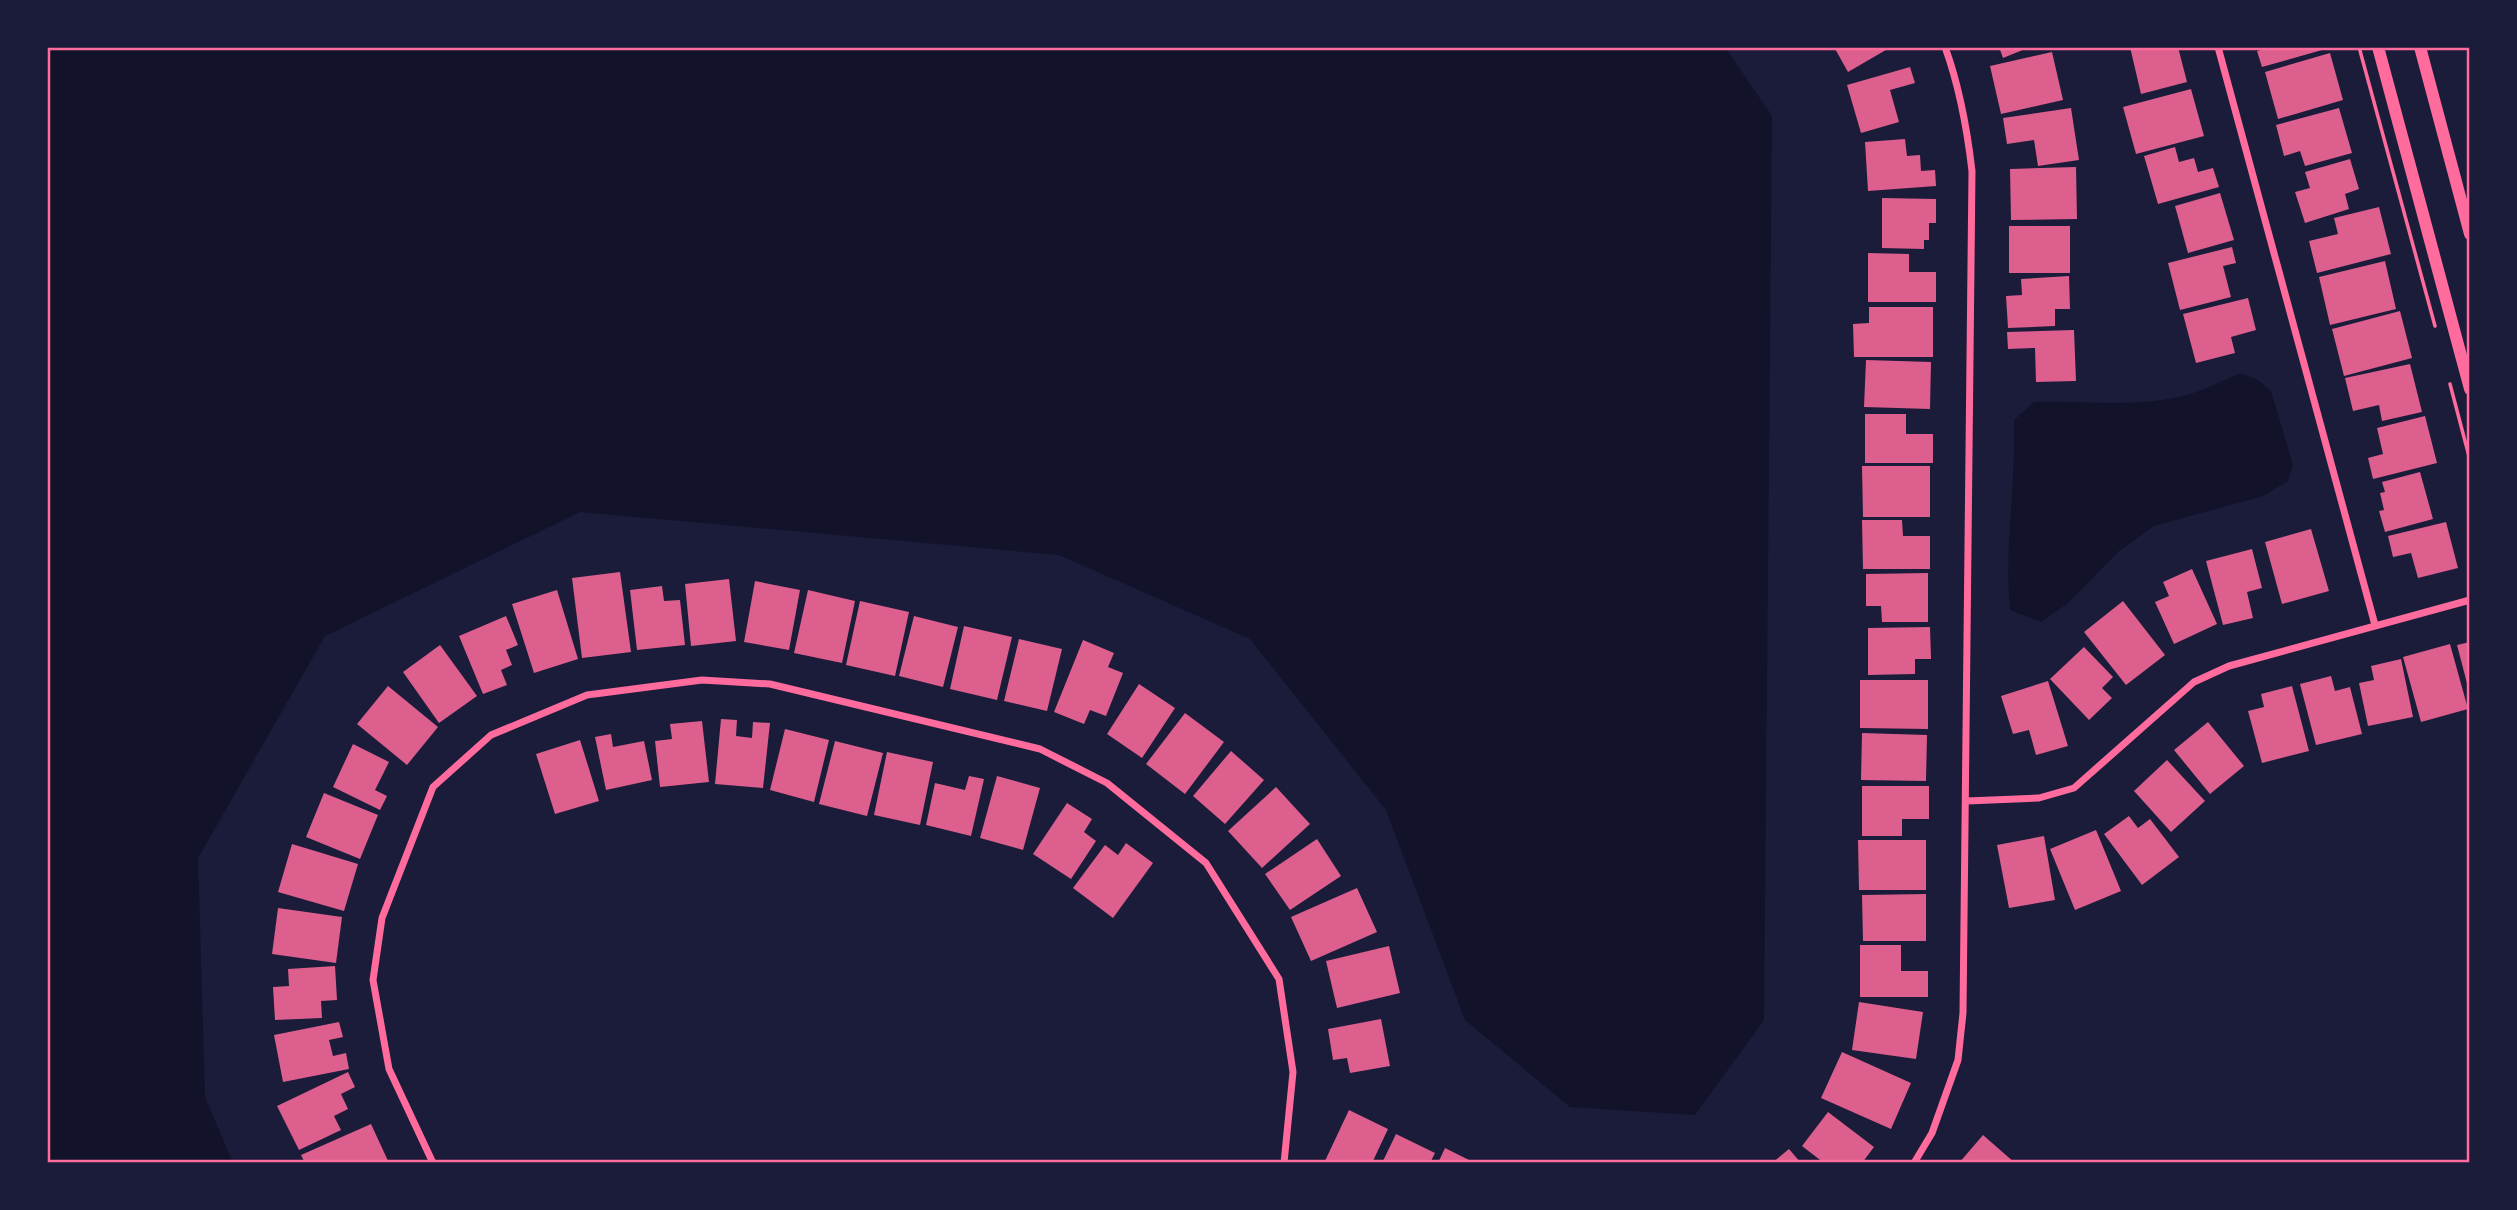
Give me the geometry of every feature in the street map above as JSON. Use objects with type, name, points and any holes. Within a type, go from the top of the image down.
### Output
[{"type":"street","points":[[1914,1163],[1932,1133],[1958,1060],[1963,1013],[1972,171],[1965,116],[1956,77],[1945,47]]},
{"type":"street","points":[[2218,47],[2375,625]]},
{"type":"street","points":[[2378,47],[2470,389]]},
{"type":"street","points":[[2420,47],[2470,234]]},
{"type":"street","points":[[1966,801],[2039,798],[2074,788],[2194,682],[2229,666],[2470,600]]},
{"type":"street","points":[[433,1163],[389,1069],[373,980],[382,918],[433,787],[491,735],[587,695],[702,680],[770,684],[1040,749],[1107,783],[1206,863],[1279,979],[1293,1072],[1284,1163]]},
{"type":"path","points":[[2360,47],[2435,328]]},
{"type":"path","points":[[2449,378],[2470,460]]},
{"type":"shaded area","points":[[47,47],[1725,47],[1772,116],[1764,1020],[1695,1115],[1570,1107],[1465,1020],[1386,810],[1250,639],[1059,555],[580,512],[325,636],[198,858],[205,1097],[233,1163],[47,1163]]},
{"type":"shaded area","points":[[2240,373],[2258,380],[2271,391],[2293,465],[2288,481],[2263,496],[2154,526],[2119,551],[2068,603],[2041,622],[2010,610],[2008,563],[2014,420],[2034,402],[2132,403],[2170,399],[2196,392]]},
{"type":"building","points":[[1834,47],[1891,47],[1848,72]]},
{"type":"building","points":[[1999,47],[2030,47],[2003,58]]},
{"type":"building","points":[[2130,47],[2178,47],[2187,82],[2141,94]]},
{"type":"building","points":[[2272,47],[2322,47],[2322,50],[2262,67],[2257,51]]},
{"type":"building","points":[[2052,52],[2063,100],[2001,114],[1990,66]]},
{"type":"building","points":[[2330,53],[2343,100],[2278,119],[2265,72]]},
{"type":"building","points":[[1910,67],[1915,83],[1890,90],[1899,122],[1861,133],[1847,85]]},
{"type":"building","points":[[2191,89],[2204,136],[2136,154],[2123,107]]},
{"type":"building","points":[[2071,108],[2079,160],[2038,166],[2034,140],[2007,144],[2003,118]]},
{"type":"building","points":[[2339,108],[2352,153],[2305,166],[2300,151],[2284,156],[2276,125]]},
{"type":"building","points":[[1905,139],[1907,156],[1920,155],[1921,171],[1935,170],[1936,186],[1868,191],[1865,142]]},
{"type":"building","points":[[2175,147],[2179,162],[2194,158],[2198,172],[2213,168],[2219,187],[2158,204],[2144,156]]},
{"type":"building","points":[[2350,159],[2359,189],[2345,194],[2349,209],[2305,223],[2295,192],[2310,188],[2305,172]]},
{"type":"building","points":[[2076,167],[2077,219],[2011,220],[2010,169]]},
{"type":"building","points":[[2220,193],[2234,240],[2188,253],[2175,206]]},
{"type":"building","points":[[1882,198],[1936,199],[1936,223],[1929,223],[1929,240],[1924,240],[1924,249],[1882,248]]},
{"type":"building","points":[[2379,207],[2391,254],[2317,273],[2309,241],[2338,234],[2334,218]]},
{"type":"building","points":[[2009,226],[2070,226],[2070,273],[2009,273]]},
{"type":"building","points":[[2232,247],[2236,263],[2223,266],[2231,297],[2180,310],[2168,263]]},
{"type":"building","points":[[1868,253],[1909,254],[1909,272],[1936,272],[1936,302],[1868,302]]},
{"type":"building","points":[[2385,261],[2396,309],[2330,325],[2319,277]]},
{"type":"building","points":[[2069,276],[2070,309],[2055,309],[2055,326],[2008,328],[2006,296],[2022,295],[2021,279]]},
{"type":"building","points":[[2248,298],[2256,330],[2231,337],[2235,353],[2196,363],[2183,314]]},
{"type":"building","points":[[1869,307],[1933,307],[1933,357],[1854,357],[1853,324],[1869,323]]},
{"type":"building","points":[[2400,311],[2412,358],[2344,376],[2332,329]]},
{"type":"building","points":[[2074,330],[2076,381],[2036,382],[2035,348],[2008,349],[2007,332]]},
{"type":"building","points":[[1866,360],[1931,362],[1930,409],[1864,407]]},
{"type":"building","points":[[2410,364],[2422,412],[2382,421],[2379,405],[2353,411],[2345,378]]},
{"type":"building","points":[[1865,414],[1906,414],[1906,434],[1933,434],[1933,463],[1865,463]]},
{"type":"building","points":[[2425,416],[2437,463],[2373,479],[2368,458],[2383,454],[2377,428]]},
{"type":"building","points":[[1862,466],[1930,466],[1930,517],[1863,517]]},
{"type":"building","points":[[2420,472],[2433,519],[2385,532],[2379,511],[2384,510],[2380,493],[2385,492],[2382,482]]},
{"type":"building","points":[[1862,520],[1902,520],[1903,536],[1930,536],[1930,569],[1863,569]]},
{"type":"building","points":[[2446,522],[2458,568],[2418,578],[2411,553],[2393,557],[2388,536]]},
{"type":"building","points":[[2311,529],[2329,591],[2282,604],[2265,542]]},
{"type":"building","points":[[2252,549],[2262,588],[2247,592],[2253,618],[2223,625],[2206,561]]},
{"type":"building","points":[[2192,569],[2217,624],[2174,644],[2155,602],[2169,596],[2163,582]]},
{"type":"building","points":[[620,572],[631,652],[582,658],[572,578]]},
{"type":"building","points":[[1928,573],[1928,622],[1882,622],[1881,606],[1866,606],[1866,574]]},
{"type":"building","points":[[729,579],[736,641],[691,646],[685,584]]},
{"type":"building","points":[[755,581],[800,590],[789,650],[744,642]]},
{"type":"building","points":[[662,586],[664,601],[680,600],[685,645],[637,650],[630,590]]},
{"type":"building","points":[[557,590],[578,659],[534,673],[512,604]]},
{"type":"building","points":[[808,590],[855,601],[842,663],[794,653]]},
{"type":"building","points":[[860,601],[909,612],[895,676],[846,665]]},
{"type":"building","points":[[2123,601],[2165,655],[2126,685],[2084,632]]},
{"type":"building","points":[[506,616],[518,645],[506,650],[512,665],[501,670],[507,685],[483,694],[459,636]]},
{"type":"building","points":[[914,616],[958,627],[943,687],[899,676]]},
{"type":"building","points":[[964,626],[1012,637],[997,700],[950,689]]},
{"type":"building","points":[[1930,627],[1931,659],[1915,659],[1915,674],[1868,675],[1868,628]]},
{"type":"building","points":[[1019,639],[1062,649],[1047,711],[1004,701]]},
{"type":"building","points":[[1083,640],[1114,653],[1108,667],[1123,673],[1106,716],[1090,710],[1084,724],[1054,712]]},
{"type":"building","points":[[2470,642],[2470,691],[2469,691],[2457,645]]},
{"type":"building","points":[[2450,644],[2468,709],[2421,722],[2403,657]]},
{"type":"building","points":[[440,645],[477,696],[439,723],[403,672]]},
{"type":"building","points":[[2084,647],[2113,677],[2102,688],[2112,698],[2089,720],[2050,679]]},
{"type":"building","points":[[2401,659],[2413,717],[2368,726],[2359,683],[2374,680],[2371,666]]},
{"type":"building","points":[[2331,676],[2335,691],[2350,687],[2362,734],[2316,745],[2300,684]]},
{"type":"building","points":[[1860,680],[1928,680],[1928,729],[1860,728]]},
{"type":"building","points":[[2048,681],[2068,746],[2036,755],[2029,730],[2013,734],[2001,696]]},
{"type":"building","points":[[1139,684],[1175,708],[1142,758],[1107,734]]},
{"type":"building","points":[[388,686],[438,727],[407,765],[357,724]]},
{"type":"building","points":[[2292,686],[2309,751],[2262,763],[2248,711],[2264,707],[2261,694]]},
{"type":"building","points":[[1185,713],[1224,742],[1185,794],[1146,764]]},
{"type":"building","points":[[721,719],[737,720],[736,736],[752,738],[753,722],[770,723],[763,788],[715,784]]},
{"type":"building","points":[[702,721],[709,782],[660,787],[655,741],[672,739],[670,724]]},
{"type":"building","points":[[2208,722],[2244,766],[2210,794],[2174,750]]},
{"type":"building","points":[[785,729],[829,740],[814,802],[770,790]]},
{"type":"building","points":[[1862,733],[1927,735],[1926,781],[1861,780]]},
{"type":"building","points":[[611,734],[613,747],[644,741],[652,780],[606,790],[595,737]]},
{"type":"building","points":[[580,740],[599,801],[555,814],[536,754]]},
{"type":"building","points":[[835,741],[883,753],[867,816],[819,804]]},
{"type":"building","points":[[353,744],[389,762],[375,790],[387,796],[380,810],[333,787]]},
{"type":"building","points":[[1231,751],[1264,780],[1225,824],[1193,796]]},
{"type":"building","points":[[887,752],[933,762],[920,825],[874,815]]},
{"type":"building","points":[[2167,760],[2205,801],[2171,832],[2134,791]]},
{"type":"building","points":[[969,776],[984,779],[971,836],[926,825],[935,783],[965,790]]},
{"type":"building","points":[[997,776],[1040,788],[1023,850],[980,838]]},
{"type":"building","points":[[1862,786],[1929,786],[1929,819],[1902,819],[1902,836],[1862,836]]},
{"type":"building","points":[[1276,787],[1310,824],[1262,868],[1228,831]]},
{"type":"building","points":[[324,793],[378,815],[360,859],[306,837]]},
{"type":"building","points":[[1067,803],[1092,819],[1084,832],[1096,841],[1071,879],[1033,854]]},
{"type":"building","points":[[2129,816],[2138,828],[2150,819],[2179,857],[2142,885],[2104,834]]},
{"type":"building","points":[[2096,830],[2121,891],[2075,910],[2050,849]]},
{"type":"building","points":[[2044,836],[2055,900],[2009,908],[1997,845]]},
{"type":"building","points":[[1317,839],[1341,876],[1290,910],[1265,874]]},
{"type":"building","points":[[1858,840],[1926,840],[1926,890],[1859,890]]},
{"type":"building","points":[[1126,843],[1153,863],[1113,918],[1073,888],[1105,845],[1118,855]]},
{"type":"building","points":[[292,844],[358,864],[344,911],[278,892]]},
{"type":"building","points":[[1357,888],[1377,932],[1311,961],[1291,917]]},
{"type":"building","points":[[1926,894],[1926,941],[1863,941],[1862,895]]},
{"type":"building","points":[[278,908],[342,917],[336,963],[272,954]]},
{"type":"building","points":[[1860,945],[1901,945],[1901,971],[1928,971],[1928,997],[1860,997]]},
{"type":"building","points":[[1389,946],[1400,993],[1337,1008],[1326,961]]},
{"type":"building","points":[[335,966],[337,1000],[321,1001],[322,1018],[275,1020],[273,987],[289,986],[288,969]]},
{"type":"building","points":[[1859,1002],[1923,1012],[1916,1059],[1852,1050]]},
{"type":"building","points":[[1381,1019],[1390,1066],[1350,1073],[1347,1058],[1333,1060],[1328,1029]]},
{"type":"building","points":[[339,1022],[343,1037],[329,1040],[333,1056],[346,1053],[349,1069],[283,1082],[274,1035]]},
{"type":"building","points":[[1842,1052],[1911,1083],[1891,1129],[1821,1098]]},
{"type":"building","points":[[348,1072],[355,1087],[341,1094],[348,1109],[334,1116],[341,1130],[299,1150],[277,1106]]},
{"type":"building","points":[[1349,1110],[1388,1129],[1372,1163],[1324,1163]]},
{"type":"building","points":[[1828,1112],[1874,1147],[1862,1163],[1824,1163],[1802,1146]]},
{"type":"building","points":[[371,1124],[389,1163],[305,1163],[301,1155]]},
{"type":"building","points":[[1396,1134],[1435,1153],[1430,1163],[1382,1163]]},
{"type":"building","points":[[1983,1135],[2015,1163],[1959,1163]]},
{"type":"building","points":[[1445,1148],[1475,1163],[1438,1163]]},
{"type":"building","points":[[1789,1149],[1801,1163],[1772,1163]]}]
